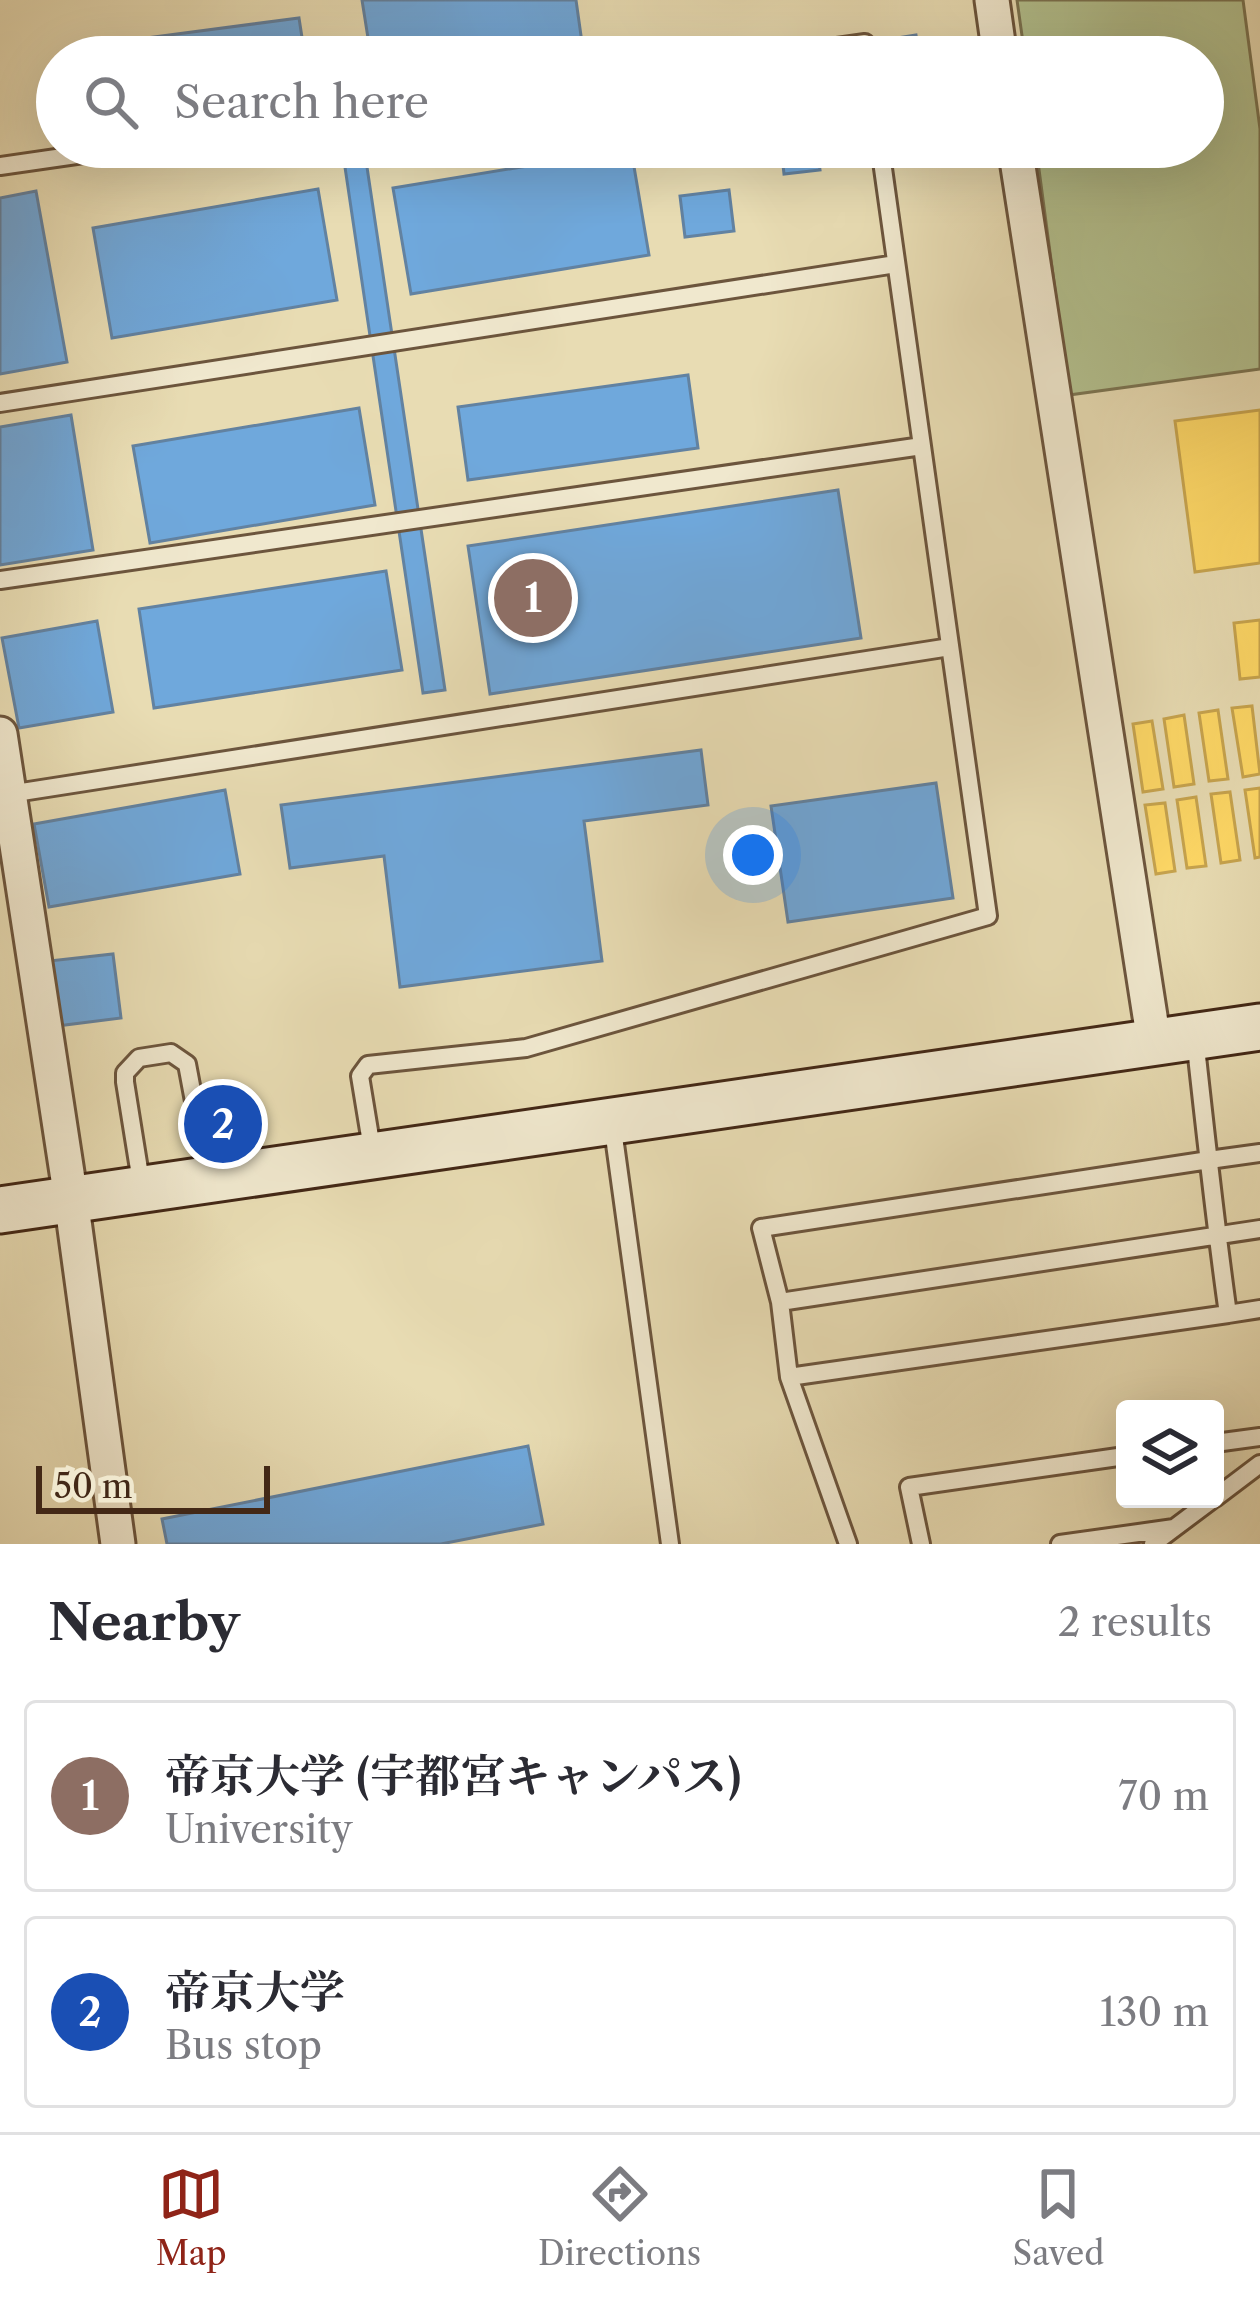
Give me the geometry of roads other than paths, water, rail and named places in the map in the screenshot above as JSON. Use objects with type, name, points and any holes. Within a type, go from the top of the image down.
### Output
[{"type":"street","points":[[992,0],[997,36]]},
{"type":"street","points":[[1019,168],[1174,1040]]},
{"type":"street","points":[[0,734],[118,1544]]},
{"type":"street","points":[[0,1210],[1260,1027]]},
{"type":"lane","points":[[0,166],[36,161]]},
{"type":"lane","points":[[373,1156],[360,1076],[368,1065],[526,1048],[988,916],[883,168]]},
{"type":"lane","points":[[0,403],[896,264]]},
{"type":"lane","points":[[0,580],[922,446]]},
{"type":"lane","points":[[9,794],[950,647]]},
{"type":"lane","points":[[1174,1040],[1209,1160],[1228,1314]]},
{"type":"lane","points":[[142,1189],[125,1073],[139,1058],[171,1053],[187,1064],[208,1180]]},
{"type":"lane","points":[[612,1121],[670,1544]]},
{"type":"lane","points":[[848,1544],[789,1377],[780,1301],[761,1228],[1260,1153]]},
{"type":"lane","points":[[780,1301],[1260,1229]]},
{"type":"lane","points":[[789,1377],[1260,1309]]},
{"type":"lane","points":[[1224,1442],[1260,1437]]},
{"type":"lane","points":[[921,1544],[909,1487],[1116,1457]]},
{"type":"lane","points":[[1224,1491],[1260,1464]]},
{"type":"lane","points":[[1153,1544],[1201,1508]]},
{"type":"lane","points":[[1060,1544],[1174,1528]]},
{"type":"place","name":"帝京大学 (宇都宮キャンパス)","points":[[533,598]]},
{"type":"place","name":"帝京大学","points":[[223,1124]]}]
